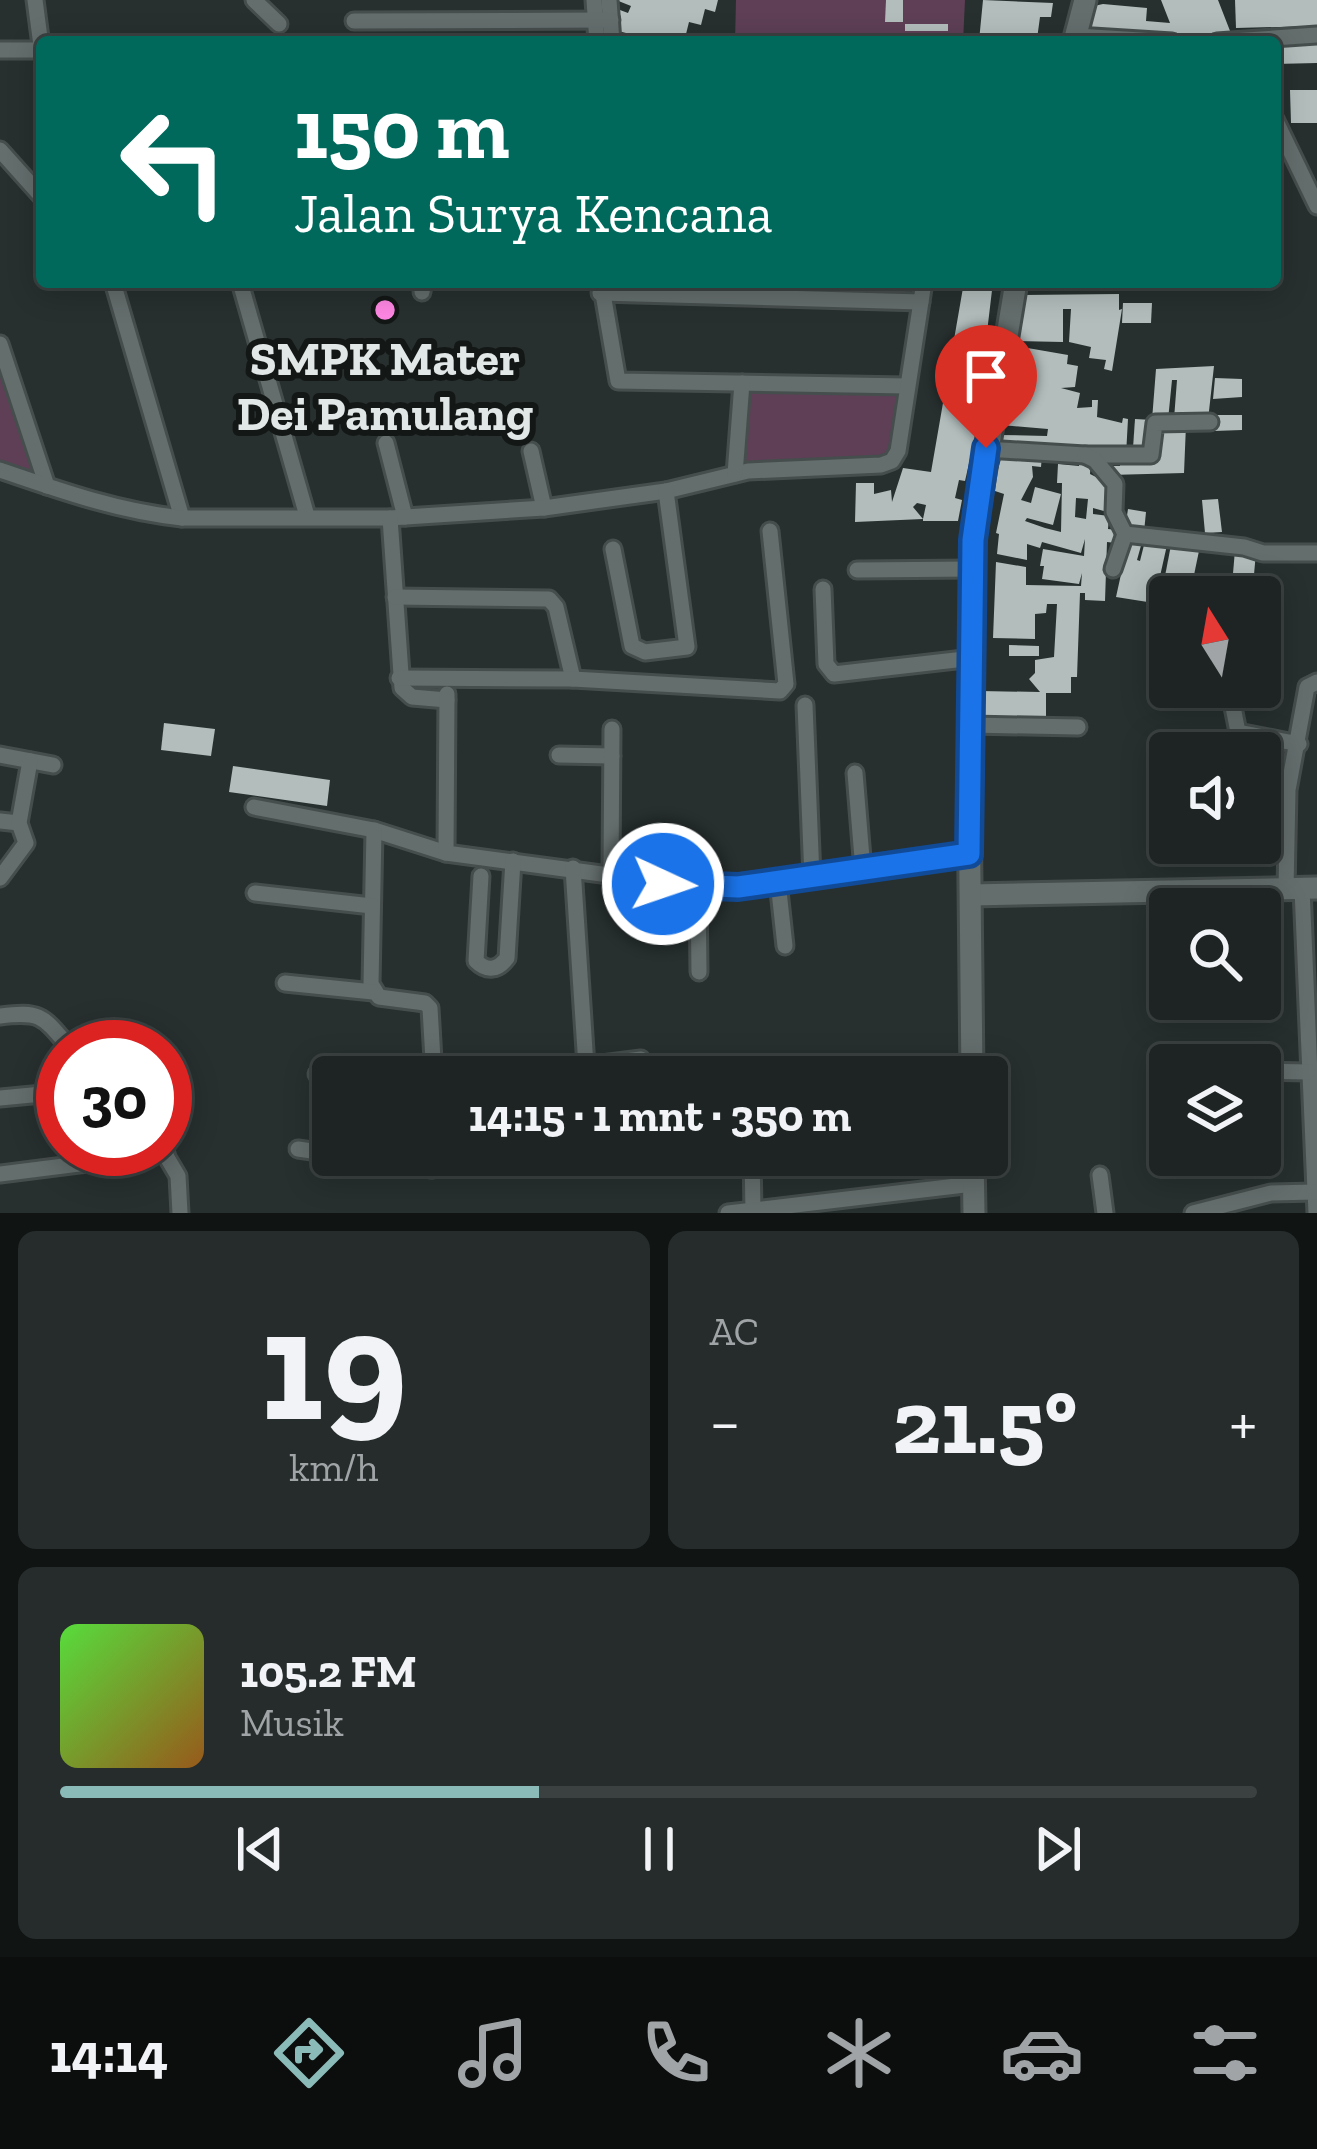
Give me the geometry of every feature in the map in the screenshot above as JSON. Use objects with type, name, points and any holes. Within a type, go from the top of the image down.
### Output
[{"type":"main road","points":[[1073,36],[1074,0]]},
{"type":"main road","points":[[1074,36],[1084,0]]},
{"type":"main road","points":[[972,1056],[973,540],[1015,288]]},
{"type":"main road","points":[[971,895],[1302,888]]},
{"type":"main road","points":[[973,1176],[974,1213]]},
{"type":"street","points":[[35,0],[39,36]]},
{"type":"street","points":[[254,0],[279,24]]},
{"type":"street","points":[[594,0],[610,36]]},
{"type":"street","points":[[599,36],[609,0]]},
{"type":"street","points":[[354,22],[604,20]]},
{"type":"street","points":[[1281,37],[1317,34]]},
{"type":"street","points":[[0,50],[36,51]]},
{"type":"street","points":[[1281,131],[1317,206]]},
{"type":"street","points":[[0,150],[36,190]]},
{"type":"street","points":[[115,288],[182,518]]},
{"type":"street","points":[[242,288],[308,517]]},
{"type":"street","points":[[600,288],[618,381],[907,386]]},
{"type":"street","points":[[621,288],[921,302]]},
{"type":"street","points":[[0,470],[107,507],[182,518],[397,517],[544,508],[666,491],[735,474],[881,465],[898,451],[923,288]]},
{"type":"street","points":[[0,344],[46,486]]},
{"type":"street","points":[[735,474],[742,383]]},
{"type":"street","points":[[986,448],[1151,455],[1155,423],[1210,422]]},
{"type":"street","points":[[386,443],[397,517],[399,678],[412,697],[447,700]]},
{"type":"street","points":[[531,452],[544,508]]},
{"type":"street","points":[[1085,455],[1115,484],[1114,512],[1125,534],[1113,568]]},
{"type":"street","points":[[613,549],[632,646],[646,652],[688,647],[666,491]]},
{"type":"street","points":[[399,678],[573,679],[784,689],[770,531]]},
{"type":"street","points":[[1125,534],[1263,553],[1317,553]]},
{"type":"street","points":[[857,570],[973,569]]},
{"type":"street","points":[[823,589],[826,664],[834,674],[973,658]]},
{"type":"street","points":[[395,597],[548,598],[556,607],[573,679]]},
{"type":"street","points":[[446,853],[447,681]]},
{"type":"street","points":[[1316,1213],[1302,888],[1288,790],[1307,687],[1317,682]]},
{"type":"street","points":[[805,705],[812,877]]},
{"type":"street","points":[[1233,708],[1238,732],[1299,744]]},
{"type":"street","points":[[970,725],[1078,728]]},
{"type":"street","points":[[611,874],[612,729]]},
{"type":"street","points":[[0,754],[53,765]]},
{"type":"street","points":[[559,755],[612,756]]},
{"type":"street","points":[[0,878],[26,843],[19,824],[30,760]]},
{"type":"street","points":[[855,773],[862,870]]},
{"type":"street","points":[[254,807],[374,830],[446,853],[698,887],[778,882],[969,854]]},
{"type":"street","points":[[0,821],[19,824]]},
{"type":"street","points":[[373,992],[374,830]]},
{"type":"street","points":[[481,876],[476,961],[482,967],[496,968],[507,958],[513,861]]},
{"type":"street","points":[[573,868],[585,1056]]},
{"type":"street","points":[[778,882],[785,946]]},
{"type":"street","points":[[698,887],[699,972]]},
{"type":"street","points":[[255,893],[372,906]]},
{"type":"street","points":[[285,983],[425,1003],[430,1008],[432,1056]]},
{"type":"street","points":[[0,1016],[32,1013],[46,1020]]},
{"type":"street","points":[[1281,1071],[1308,1072]]},
{"type":"street","points":[[0,1098],[36,1095]]},
{"type":"street","points":[[298,1148],[312,1151]]},
{"type":"street","points":[[0,1174],[36,1169]]},
{"type":"street","points":[[1100,1175],[1105,1213]]},
{"type":"street","points":[[178,1176],[180,1213]]},
{"type":"street","points":[[752,1176],[753,1211]]},
{"type":"street","points":[[728,1213],[973,1184]]},
{"type":"street","points":[[1193,1213],[1225,1209],[1271,1193],[1315,1192]]},
{"type":"shaded area","points":[[736,0],[965,0],[963,36],[735,36]]},
{"type":"shaded area","points":[[0,349],[47,486],[0,470]]},
{"type":"shaded area","points":[[742,383],[907,386],[892,461],[735,474]]},
{"type":"building","points":[[616,0],[718,0],[715,12],[705,9],[701,25],[689,22],[686,36],[620,36],[630,34],[614,30],[620,10],[628,13],[631,6]]},
{"type":"building","points":[[886,0],[903,0],[903,22],[885,22]]},
{"type":"building","points":[[983,0],[1053,3],[1051,17],[1040,17],[1037,36],[979,36]]},
{"type":"building","points":[[1161,0],[1218,0],[1232,36],[1091,31],[1094,6],[1103,4],[1147,8],[1146,21],[1170,23]]},
{"type":"building","points":[[1235,0],[1317,0],[1317,26],[1236,28]]},
{"type":"building","points":[[905,24],[948,24],[948,31],[905,31]]},
{"type":"building","points":[[1281,40],[1317,40],[1317,63],[1281,64]]},
{"type":"building","points":[[1290,90],[1317,90],[1317,123],[1291,123]]},
{"type":"building","points":[[963,288],[992,288],[974,441],[965,481],[959,480],[955,498],[962,500],[958,521],[855,522],[856,483],[874,483],[874,494],[891,490],[892,502],[903,468],[931,472]],"holes":[[[926,505],[923,519],[913,507]]]},
{"type":"building","points":[[1119,294],[1122,309],[1112,371],[1104,369],[1106,360],[1089,358],[1091,347],[1069,342],[1071,309],[1063,309],[1063,342],[1015,341],[1023,295]]},
{"type":"building","points":[[1123,303],[1152,303],[1151,323],[1122,323]]},
{"type":"building","points":[[1016,346],[1068,355],[1067,364],[1078,366],[1075,387],[1061,388],[1080,393],[1077,408],[1092,407],[1092,400],[1098,400],[1097,417],[1122,423],[1123,418],[1128,419],[1126,455],[1001,446],[1001,435],[1047,436],[1048,429],[1001,425]]},
{"type":"building","points":[[1214,366],[1208,420],[1174,419],[1177,380],[1172,380],[1168,420],[1152,420],[1156,369]]},
{"type":"building","points":[[1215,378],[1242,379],[1242,397],[1213,399]]},
{"type":"building","points":[[1214,415],[1242,415],[1242,430],[1214,431]]},
{"type":"building","points":[[1135,419],[1152,420],[1150,449],[1133,448]]},
{"type":"building","points":[[1162,424],[1186,425],[1184,473],[1110,475],[1110,466],[1120,466],[1120,459],[1161,452]]},
{"type":"building","points":[[1003,452],[1042,455],[1041,467],[1032,466],[1033,477],[1021,500],[1031,503],[1035,487],[1061,494],[1053,525],[1025,521],[1061,532],[1062,483],[1057,483],[1058,464],[1079,466],[1079,460],[1091,461],[1090,474],[1112,485],[1111,513],[1093,508],[1093,514],[1109,516],[1108,529],[1117,530],[1116,543],[1107,542],[1105,601],[1085,600],[1085,593],[1080,593],[1077,677],[1071,677],[1071,693],[1046,693],[1046,717],[979,716],[980,691],[1040,692],[1029,679],[1035,673],[1035,660],[1054,657],[1057,604],[1047,604],[1046,613],[1035,614],[1035,639],[993,638],[996,562],[1026,567],[1026,585],[1081,586],[1082,573],[1079,584],[1042,579],[1044,566],[1040,566],[1043,549],[1084,556],[1085,539],[1081,553],[1042,542],[1040,548],[1027,544],[1027,560],[997,554],[1004,494],[992,490]],"holes":[[[1076,498],[1088,499],[1086,519],[1075,517]]]},
{"type":"building","points":[[1218,499],[1222,532],[1205,533],[1202,500]]},
{"type":"building","points":[[1128,509],[1146,512],[1144,532],[1125,529]]},
{"type":"building","points":[[1129,538],[1142,542],[1140,561],[1145,541],[1167,545],[1160,576],[1149,576],[1149,602],[1116,597]]},
{"type":"building","points":[[1171,545],[1200,546],[1194,575],[1165,576]]},
{"type":"building","points":[[1235,550],[1256,552],[1254,576],[1233,576]]},
{"type":"building","points":[[1009,645],[1039,646],[1039,656],[1009,656]]},
{"type":"building","points":[[164,723],[215,729],[211,756],[161,750]]},
{"type":"building","points":[[233,766],[330,780],[327,806],[229,792]]},
{"type":"place","name":"SMPK Mater Dei Pamulang","points":[[385,310]]},
{"type":"route","points":[[663,884],[738,887],[969,854],[973,540],[986,448]]}]
